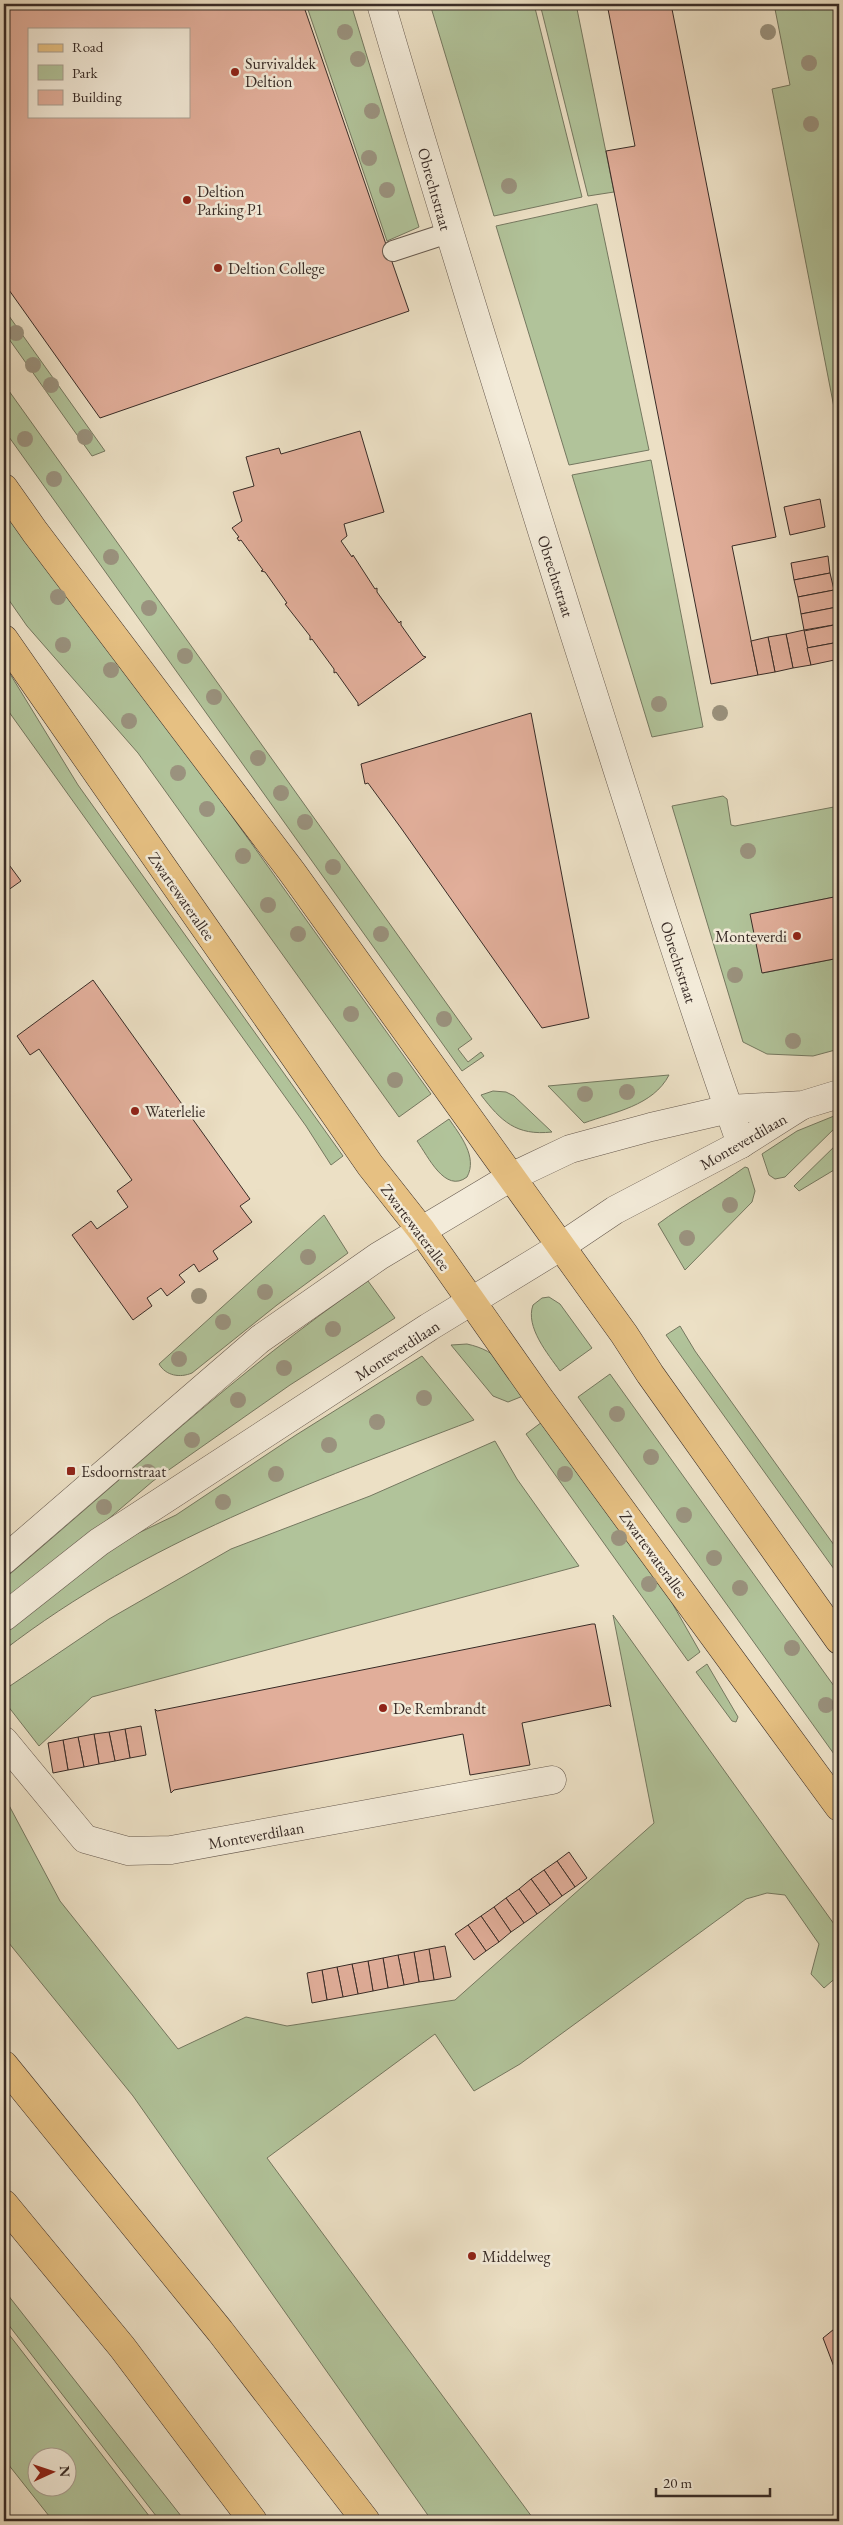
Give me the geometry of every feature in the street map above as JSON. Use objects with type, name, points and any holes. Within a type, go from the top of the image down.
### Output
[{"type":"main road","points":[[4,488],[34,532],[292,872],[624,1334],[650,1374],[839,1640]]},
{"type":"main road","name":"Zwartewaterallee","points":[[4,639],[370,1165],[422,1231],[471,1303],[839,1807]]},
{"type":"main road","points":[[4,2064],[220,2331],[366,2521]]},
{"type":"main road","points":[[4,2204],[122,2347],[253,2521]]},
{"type":"street","name":"Obrechtstraat","points":[[381,4],[448,233],[633,820],[714,1071],[741,1144]]},
{"type":"street","name":"Monteverdilaan","points":[[4,1560],[260,1339],[379,1256],[511,1177],[570,1149],[728,1108],[803,1105],[839,1094]]},
{"type":"street","name":"Monteverdilaan","points":[[4,1617],[99,1542],[429,1327],[471,1303],[615,1210],[741,1144],[803,1105]]},
{"type":"street","name":"Monteverdilaan","points":[[4,1741],[85,1839],[128,1851],[171,1850],[552,1780]]},
{"type":"lane","points":[[393,251],[448,233]]},
{"type":"green space","points":[[306,4],[351,4],[419,227],[387,241]]},
{"type":"green space","points":[[430,4],[534,4],[582,197],[494,216]]},
{"type":"green space","points":[[540,4],[576,4],[614,192],[588,196]]},
{"type":"green space","points":[[774,4],[839,4],[839,433],[772,89],[790,85]]},
{"type":"green space","points":[[597,204],[649,450],[569,465],[496,226]]},
{"type":"green space","points":[[4,309],[105,451],[92,456],[4,332]]},
{"type":"green space","points":[[4,384],[472,1039],[458,1049],[468,1062],[481,1052],[484,1056],[462,1071],[4,430]]},
{"type":"green space","points":[[651,460],[703,727],[652,737],[572,475]]},
{"type":"green space","points":[[4,498],[431,1094],[399,1117],[138,753],[27,626],[4,593]]},
{"type":"green space","points":[[4,664],[78,785],[343,1156],[331,1165],[306,1126],[4,705]]},
{"type":"green space","points":[[723,796],[727,799],[731,825],[735,826],[839,806],[839,896],[751,914],[763,973],[839,958],[839,1049],[813,1056],[767,1054],[743,1042],[672,806]]},
{"type":"green space","points":[[669,1075],[662,1086],[643,1101],[584,1123],[548,1086]]},
{"type":"green space","points":[[493,1091],[506,1092],[514,1096],[552,1132],[529,1132],[511,1125],[495,1112],[481,1095]]},
{"type":"green space","points":[[839,1114],[839,1124],[785,1177],[775,1179],[769,1175],[762,1154],[797,1131]]},
{"type":"green space","points":[[449,1119],[469,1154],[470,1169],[467,1177],[459,1181],[451,1181],[444,1177],[417,1141]]},
{"type":"green space","points":[[839,1142],[839,1167],[799,1191],[794,1186]]},
{"type":"green space","points":[[745,1167],[748,1168],[755,1191],[752,1202],[685,1270],[658,1224]]},
{"type":"green space","points":[[324,1215],[348,1253],[277,1305],[192,1373],[178,1376],[162,1368],[159,1364]]},
{"type":"green space","points":[[368,1281],[395,1318],[290,1385],[153,1481],[86,1538],[4,1601],[4,1579],[227,1388],[320,1315]]},
{"type":"green space","points":[[549,1297],[560,1304],[592,1348],[560,1371],[539,1340],[532,1322],[531,1313],[533,1305],[542,1298]]},
{"type":"green space","points":[[680,1326],[695,1351],[839,1552],[839,1576],[666,1335]]},
{"type":"green space","points":[[467,1344],[478,1347],[495,1356],[509,1369],[528,1394],[508,1402],[493,1396],[451,1345]]},
{"type":"green space","points":[[422,1356],[474,1420],[290,1492],[172,1546],[114,1577],[58,1611],[4,1650],[4,1631],[103,1550],[176,1515],[296,1435]]},
{"type":"green space","points":[[610,1374],[839,1693],[839,1761],[578,1397]]},
{"type":"green space","points":[[546,1419],[647,1559],[700,1652],[688,1661],[526,1434]]},
{"type":"green space","points":[[495,1441],[517,1479],[579,1566],[92,1697],[39,1746],[4,1701],[4,1690],[109,1619],[231,1549],[370,1496]]},
{"type":"green space","points":[[613,1615],[839,1931],[839,1975],[824,1988],[811,1974],[819,1944],[785,1895],[767,1893],[746,1899],[520,2064],[474,2091],[435,2034],[267,2158],[535,2521],[432,2521],[133,2096],[4,1937],[4,1796],[60,1901],[178,2049],[246,2017],[287,2026],[455,2000],[654,1823]]},
{"type":"green space","points":[[707,1664],[738,1717],[736,1722],[732,1721],[696,1672]]},
{"type":"green space","points":[[4,2290],[185,2521],[160,2521],[4,2319]]},
{"type":"green space","points":[[4,2328],[153,2521],[53,2521],[35,2498],[78,2498],[78,2448],[28,2448],[28,2489],[4,2459]]},
{"type":"building","name":"Deltion College","points":[[4,4],[303,4],[409,311],[100,418],[4,283]]},
{"type":"building","points":[[607,4],[671,4],[776,537],[732,546],[758,675],[711,684],[606,151],[635,146]]},
{"type":"building","points":[[360,431],[384,512],[344,524],[347,536],[341,541],[352,557],[353,555],[375,589],[377,588],[377,592],[399,623],[401,621],[401,625],[423,656],[426,657],[358,706],[358,703],[336,672],[334,673],[334,669],[312,639],[310,640],[310,636],[285,604],[287,603],[265,572],[261,571],[263,570],[241,540],[239,541],[237,538],[239,537],[232,528],[242,521],[233,492],[254,486],[246,457],[279,448],[281,454]]},
{"type":"building","points":[[820,499],[825,527],[790,535],[784,507]]},
{"type":"building","points":[[828,556],[830,573],[794,580],[791,563]]},
{"type":"building","points":[[830,573],[834,590],[798,597],[794,580]]},
{"type":"building","points":[[834,590],[837,607],[801,614],[798,597]]},
{"type":"building","points":[[837,607],[839,624],[804,630],[801,614]]},
{"type":"building","points":[[839,624],[839,642],[807,648],[804,631]]},
{"type":"building","points":[[804,630],[811,665],[793,668],[786,634]]},
{"type":"building","points":[[786,634],[793,668],[775,672],[768,637]]},
{"type":"building","points":[[768,637],[775,672],[758,675],[751,641]]},
{"type":"building","points":[[839,642],[839,659],[811,665],[807,648]]},
{"type":"building","points":[[531,713],[589,1018],[542,1028],[401,828],[368,783],[365,784],[361,764]]},
{"type":"building","points":[[4,858],[21,881],[4,893]]},
{"type":"building","name":"Monteverdi","points":[[839,896],[839,958],[762,973],[750,914]]},
{"type":"building","name":"Waterlelie","points":[[93,980],[250,1199],[240,1206],[252,1222],[213,1251],[218,1259],[199,1272],[194,1264],[179,1275],[185,1282],[167,1296],[161,1288],[147,1298],[152,1306],[133,1320],[72,1235],[91,1221],[97,1229],[128,1207],[117,1191],[132,1180],[39,1049],[30,1055],[17,1036]]},
{"type":"building","name":"De Rembrandt","points":[[595,1624],[611,1707],[609,1705],[522,1723],[530,1765],[470,1775],[463,1734],[174,1790],[171,1793],[155,1709],[157,1711]]},
{"type":"building","points":[[141,1726],[146,1755],[130,1758],[125,1729]]},
{"type":"building","points":[[125,1729],[130,1758],[115,1761],[109,1732]]},
{"type":"building","points":[[109,1732],[115,1761],[99,1764],[94,1734]]},
{"type":"building","points":[[94,1734],[99,1764],[84,1767],[78,1737]]},
{"type":"building","points":[[78,1737],[84,1767],[68,1770],[63,1740]]},
{"type":"building","points":[[63,1740],[68,1770],[53,1773],[48,1743]]},
{"type":"building","points":[[569,1852],[587,1878],[575,1887],[557,1861]]},
{"type":"building","points":[[557,1861],[575,1887],[562,1896],[544,1870]]},
{"type":"building","points":[[544,1870],[562,1896],[550,1905],[531,1879]]},
{"type":"building","points":[[531,1879],[550,1905],[537,1914],[519,1889]]},
{"type":"building","points":[[519,1889],[537,1914],[524,1923],[506,1898]]},
{"type":"building","points":[[506,1898],[524,1923],[511,1932],[494,1907]]},
{"type":"building","points":[[494,1907],[511,1932],[499,1942],[481,1916]]},
{"type":"building","points":[[481,1916],[499,1942],[486,1951],[468,1925]]},
{"type":"building","points":[[468,1925],[486,1951],[474,1960],[455,1934]]},
{"type":"building","points":[[445,1946],[451,1977],[434,1980],[429,1949]]},
{"type":"building","points":[[429,1949],[434,1980],[419,1982],[414,1952]]},
{"type":"building","points":[[414,1952],[419,1982],[404,1985],[398,1955]]},
{"type":"building","points":[[398,1955],[404,1985],[388,1988],[383,1958]]},
{"type":"building","points":[[383,1958],[388,1988],[373,1991],[368,1961]]},
{"type":"building","points":[[368,1961],[373,1991],[358,1994],[352,1964]]},
{"type":"building","points":[[352,1964],[358,1994],[343,1997],[337,1967]]},
{"type":"building","points":[[337,1967],[343,1997],[327,2000],[322,1970]]},
{"type":"building","points":[[322,1970],[327,2000],[312,2003],[307,1973]]},
{"type":"building","points":[[839,2325],[839,2380],[823,2338]]},
{"type":"place","name":"Survivaldek Deltion","points":[[235,72]]},
{"type":"place","name":"Deltion Parking P1","points":[[187,200]]},
{"type":"place","name":"Deltion College","points":[[218,268]]},
{"type":"place","name":"Monteverdi","points":[[797,936]]},
{"type":"place","name":"Waterlelie","points":[[135,1111]]},
{"type":"place","name":"Esdoornstraat","points":[[71,1471]]},
{"type":"place","name":"De Rembrandt","points":[[383,1708]]},
{"type":"place","name":"Middelweg","points":[[472,2256]]}]
